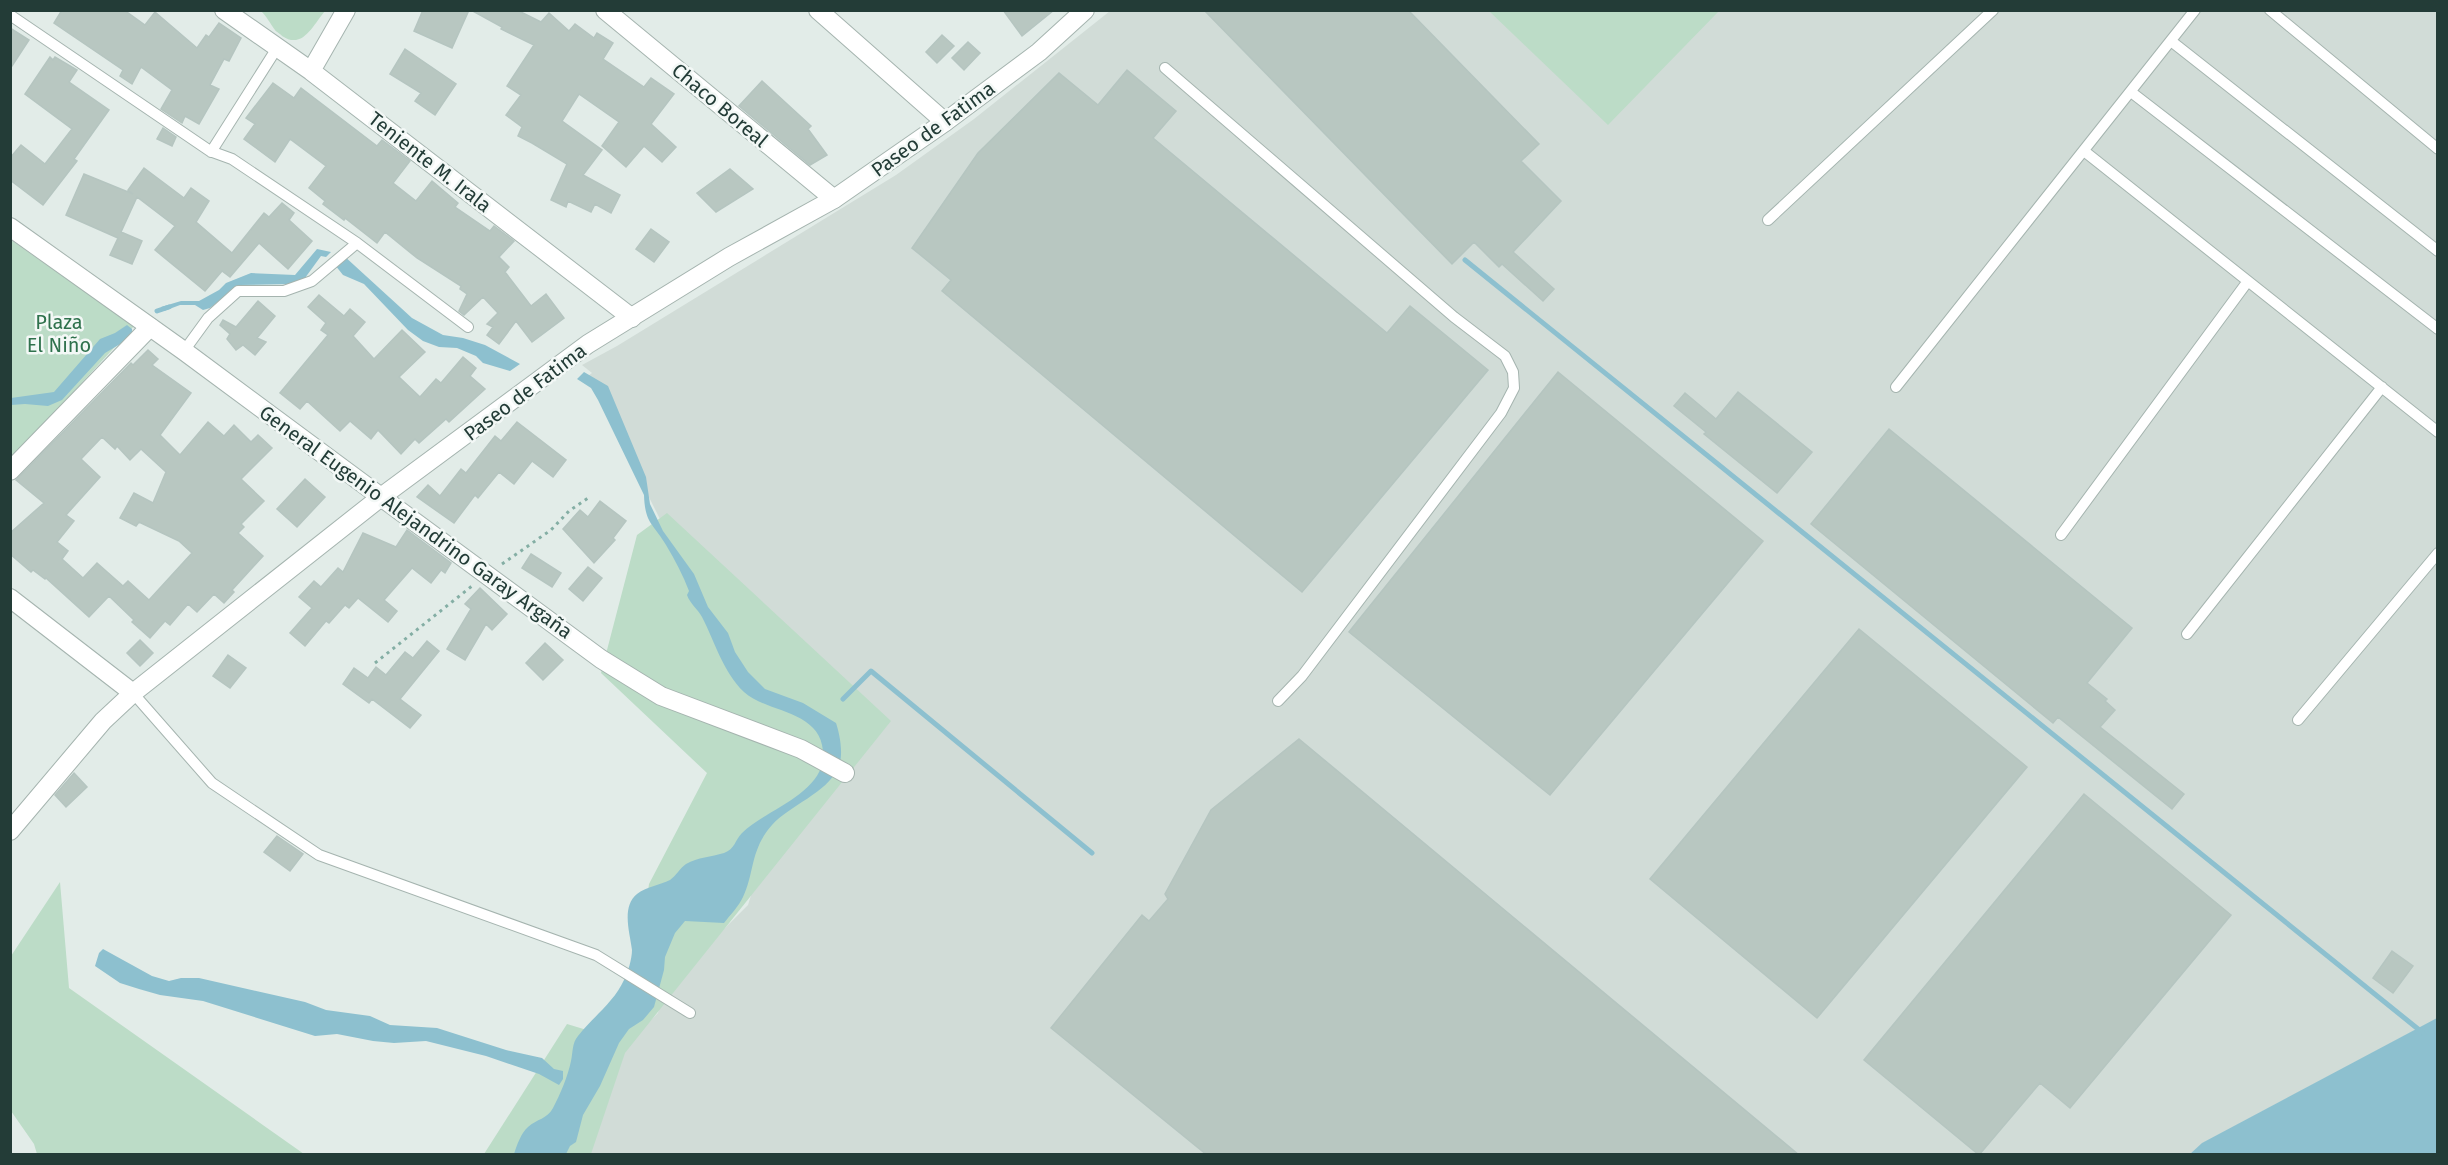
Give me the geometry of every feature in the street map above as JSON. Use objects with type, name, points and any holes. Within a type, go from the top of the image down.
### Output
[{"type":"street","name":"Teniente M. Irala","points":[[224,10],[311,71],[632,318]]},
{"type":"street","points":[[311,71],[346,10]]},
{"type":"street","name":"Chaco Boreal","points":[[606,10],[834,199]]},
{"type":"street","points":[[818,10],[945,122]]},
{"type":"street","name":"Paseo de Fatima","points":[[10,831],[103,721],[133,693],[381,497],[588,344],[729,257],[834,199],[1040,52],[1085,10]]},
{"type":"street","name":"General Eugenio Alejandrino Garay Argaña","points":[[10,227],[183,351],[601,659],[661,696],[801,749],[845,773]]},
{"type":"street","points":[[10,471],[150,327]]},
{"type":"street","points":[[10,598],[133,693]]},
{"type":"lane","points":[[1768,220],[1993,10]]},
{"type":"lane","points":[[1896,387],[2195,10]]},
{"type":"lane","points":[[2270,10],[2438,149]]},
{"type":"lane","points":[[10,15],[211,152],[232,159],[357,243],[468,327]]},
{"type":"lane","points":[[2171,41],[2438,250]]},
{"type":"lane","points":[[211,152],[277,48]]},
{"type":"lane","points":[[1165,68],[1454,317],[1505,356],[1513,372],[1514,388],[1501,413],[1302,676],[1278,701]]},
{"type":"lane","points":[[2131,92],[2438,329]]},
{"type":"lane","points":[[2084,151],[2438,432]]},
{"type":"lane","points":[[183,351],[208,318],[238,291],[284,291],[312,281],[357,243]]},
{"type":"lane","points":[[2061,535],[2248,280]]},
{"type":"lane","points":[[2187,634],[2382,387]]},
{"type":"lane","points":[[2298,720],[2438,553]]},
{"type":"lane","points":[[133,693],[212,783],[319,855],[596,955],[690,1013]]},
{"type":"shaded area","points":[[1110,11],[2437,11],[2438,1018],[2203,1143],[2190,1154],[579,1154],[624,1047],[658,1013],[667,973],[725,928],[748,905],[769,838],[740,678],[588,376],[592,373],[582,365],[617,346],[896,175],[974,119]]},
{"type":"green space","points":[[261,11],[325,11],[307,34],[296,40],[289,40],[276,31]]},
{"type":"green space","points":[[1489,11],[1719,11],[1608,125]]},
{"type":"green space","name":"Plaza El Niño","points":[[11,240],[134,326],[11,460]]},
{"type":"green space","points":[[667,513],[891,721],[625,1053],[591,1154],[484,1154],[567,1024],[600,1034],[639,961],[649,884],[707,773],[601,673],[637,535]]},
{"type":"green space","points":[[60,882],[69,988],[304,1154],[37,1154],[34,1144],[11,1111],[11,956]]},
{"type":"water","points":[[317,249],[331,252],[326,257],[321,256],[305,278],[292,284],[240,285],[210,308],[203,310],[195,305],[180,305],[164,311],[161,307],[181,301],[199,301],[219,290],[226,283],[251,273],[295,275]]},
{"type":"water","points":[[343,255],[412,318],[443,335],[485,345],[520,364],[510,371],[483,363],[476,356],[457,348],[439,347],[423,341],[408,330],[364,284],[343,275],[335,265]]},
{"type":"water","points":[[127,325],[132,329],[132,337],[105,353],[62,400],[48,406],[11,405],[11,398],[54,392],[100,339]]},
{"type":"water","points":[[584,372],[608,386],[646,477],[650,504],[663,531],[694,574],[708,607],[728,633],[735,652],[748,672],[765,689],[803,703],[836,723],[841,758],[833,777],[826,785],[780,818],[765,834],[756,852],[743,897],[724,923],[685,921],[675,933],[665,957],[664,970],[654,1007],[643,1020],[629,1029],[619,1043],[600,1086],[583,1115],[576,1142],[570,1146],[566,1154],[514,1154],[520,1139],[531,1124],[548,1114],[553,1108],[568,1073],[576,1039],[609,1002],[624,980],[632,954],[628,913],[632,899],[645,890],[670,880],[686,864],[700,858],[724,853],[730,849],[742,833],[753,824],[805,789],[822,766],[823,751],[820,738],[813,727],[791,714],[754,699],[744,692],[730,675],[702,617],[688,598],[689,591],[676,562],[650,523],[644,495],[598,400],[591,388],[577,379]]},
{"type":"water","points":[[103,949],[152,976],[169,981],[199,978],[305,1002],[326,1010],[370,1016],[390,1025],[437,1028],[506,1050],[542,1058],[554,1069],[563,1071],[563,1079],[559,1085],[539,1074],[486,1056],[426,1041],[394,1043],[337,1034],[315,1036],[203,1001],[160,995],[120,983],[95,966],[99,953]]},
{"type":"water","points":[[2437,1018],[2437,1154],[2190,1154],[2202,1143]]},
{"type":"building","points":[[62,10],[124,10],[145,25],[155,12],[197,48],[206,35],[209,37],[219,23],[241,38],[229,61],[224,59],[210,85],[219,89],[199,124],[185,116],[182,123],[161,109],[172,90],[141,67],[132,84],[120,76],[123,70],[54,23]]},
{"type":"building","points":[[423,10],[469,10],[452,48],[414,31]]},
{"type":"building","points":[[471,10],[517,10],[541,22],[549,13],[569,31],[575,24],[594,38],[597,33],[613,43],[603,59],[644,87],[651,78],[674,94],[651,124],[676,147],[662,162],[644,146],[626,167],[602,146],[619,122],[579,94],[562,121],[602,150],[583,175],[620,195],[611,213],[595,204],[591,212],[568,201],[566,207],[551,200],[567,164],[518,136],[522,127],[506,115],[521,95],[507,86],[534,45],[501,29],[502,27]]},
{"type":"building","points":[[1003,10],[1054,10],[1022,36]]},
{"type":"building","points":[[1204,10],[1408,10],[1539,144],[1521,161],[1561,201],[1513,252],[1554,289],[1543,301],[1502,264],[1499,267],[1474,242],[1452,264]]},
{"type":"building","points":[[10,28],[29,40],[10,69]]},
{"type":"building","points":[[942,35],[954,46],[937,63],[926,52]]},
{"type":"building","points":[[968,42],[980,53],[964,70],[952,58]]},
{"type":"building","points":[[405,49],[456,84],[435,115],[415,101],[421,93],[390,74]]},
{"type":"building","points":[[50,57],[53,60],[55,57],[77,70],[69,82],[109,110],[74,159],[77,161],[43,205],[10,180],[10,158],[21,145],[45,164],[72,129],[25,94]]},
{"type":"building","points":[[1127,70],[1176,111],[1153,138],[1387,333],[1410,306],[1488,370],[1302,592],[942,291],[951,280],[912,248],[978,153],[1059,73],[1098,105]]},
{"type":"building","points":[[762,81],[811,126],[808,129],[827,155],[810,165],[739,106]]},
{"type":"building","points":[[273,83],[294,98],[301,88],[377,146],[382,140],[410,161],[393,183],[416,201],[432,181],[458,203],[455,207],[490,231],[494,226],[514,241],[499,257],[509,267],[505,272],[531,306],[546,294],[564,318],[532,342],[516,321],[499,344],[487,335],[493,327],[487,324],[498,313],[483,297],[464,315],[459,311],[467,294],[460,289],[461,286],[417,258],[385,232],[377,243],[323,204],[325,201],[309,188],[326,166],[290,139],[275,162],[244,139],[255,124],[246,118]]},
{"type":"building","points":[[163,128],[176,137],[172,146],[157,139]]},
{"type":"building","points":[[144,168],[184,198],[191,188],[209,201],[196,222],[232,253],[264,213],[269,217],[282,203],[294,213],[289,220],[312,241],[288,269],[259,243],[230,277],[222,271],[205,291],[155,250],[175,226],[137,197],[121,232],[142,241],[132,264],[110,255],[118,238],[66,215],[84,174],[133,194],[128,190]]},
{"type":"building","points":[[730,169],[753,189],[716,212],[697,193]]},
{"type":"building","points":[[651,229],[669,242],[654,262],[636,249]]},
{"type":"building","points":[[319,295],[344,316],[350,309],[365,322],[353,336],[374,359],[402,330],[425,352],[399,377],[420,397],[436,379],[441,383],[463,357],[476,368],[470,376],[485,389],[449,422],[446,419],[419,443],[415,439],[401,454],[378,430],[371,439],[350,421],[340,431],[307,401],[300,409],[280,393],[328,335],[321,330],[326,323],[308,307]]},
{"type":"building","points":[[258,301],[275,316],[257,338],[266,342],[255,355],[243,345],[236,350],[227,339],[230,334],[220,325],[223,320],[236,327]]},
{"type":"building","points":[[148,350],[158,359],[152,365],[191,393],[160,435],[180,455],[208,422],[224,436],[234,425],[251,442],[258,435],[272,448],[241,479],[264,501],[241,524],[244,527],[238,533],[263,556],[232,590],[234,592],[224,603],[214,594],[197,612],[188,604],[170,625],[165,621],[150,638],[109,596],[89,617],[46,578],[33,570],[31,572],[10,554],[10,533],[44,503],[16,480],[131,363],[133,365]],"holes":[[[102,437],[115,449],[117,446],[130,460],[141,449],[166,472],[153,503],[134,493],[120,518],[136,526],[139,522],[179,541],[192,553],[149,600],[128,581],[123,586],[97,563],[83,578],[62,559],[68,551],[57,542],[74,521],[66,515],[100,477],[81,459]]]},
{"type":"building","points":[[1558,372],[1763,541],[1550,795],[1349,632]]},
{"type":"building","points":[[1738,392],[1812,452],[1777,493],[1704,434],[1706,432],[1674,406],[1685,393],[1716,419]]},
{"type":"building","points":[[517,422],[566,460],[553,477],[532,461],[514,484],[499,472],[478,498],[475,495],[454,523],[417,497],[428,485],[440,496],[461,469],[466,473],[495,436],[501,441]]},
{"type":"building","points":[[1889,429],[2132,628],[2087,683],[2107,699],[2105,701],[2115,710],[2100,727],[2184,794],[2172,809],[2058,717],[2053,723],[1811,524]]},
{"type":"building","points":[[305,479],[325,497],[297,527],[277,509]]},
{"type":"building","points":[[600,501],[626,521],[613,538],[615,540],[594,563],[563,529],[580,510],[588,517]]},
{"type":"building","points":[[407,530],[451,563],[445,573],[441,570],[431,583],[412,568],[384,600],[397,611],[388,622],[358,598],[349,608],[345,605],[329,623],[326,621],[305,646],[290,633],[312,608],[299,597],[314,581],[321,587],[338,568],[343,572],[363,533],[396,547]]},
{"type":"building","points":[[531,554],[561,573],[552,587],[522,568]]},
{"type":"building","points":[[588,567],[602,578],[583,601],[569,589]]},
{"type":"building","points":[[480,588],[507,614],[492,630],[486,624],[465,660],[447,649],[471,609],[465,604]]},
{"type":"building","points":[[1859,629],[2027,767],[1817,1018],[1650,879]]},
{"type":"building","points":[[140,640],[153,653],[140,666],[127,653]]},
{"type":"building","points":[[427,641],[439,651],[400,699],[421,715],[410,728],[372,699],[369,703],[343,684],[354,668],[368,678],[376,667],[386,675],[405,652],[413,658]]},
{"type":"building","points":[[545,643],[563,660],[543,680],[526,663]]},
{"type":"building","points":[[228,655],[246,668],[230,688],[213,676]]},
{"type":"building","points":[[1299,739],[1799,1155],[1207,1155],[1051,1028],[1142,915],[1149,921],[1168,899],[1165,894],[1211,810]]},
{"type":"building","points":[[74,773],[87,787],[66,807],[55,795]]},
{"type":"building","points":[[2084,794],[2231,915],[2070,1108],[2040,1083],[1979,1155],[1864,1060]]},
{"type":"building","points":[[277,836],[303,854],[290,871],[264,852]]},
{"type":"building","points":[[2392,951],[2413,966],[2393,993],[2373,978]]},
{"type":"waterway","points":[[1465,260],[2423,1033]]},
{"type":"waterway","points":[[157,311],[169,307]]},
{"type":"waterway","points":[[843,699],[871,671],[1092,853]]}]
